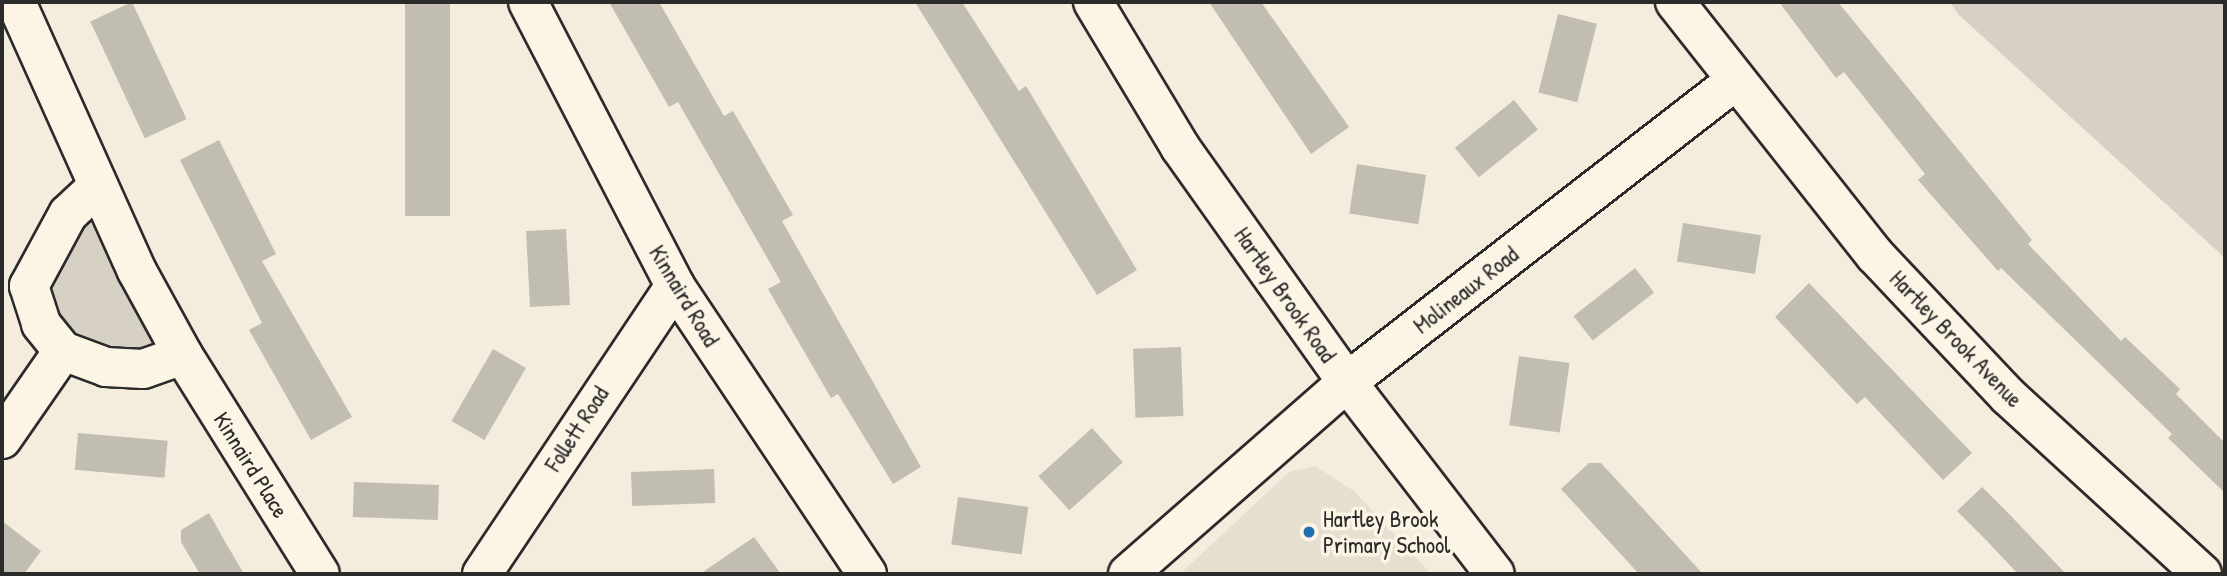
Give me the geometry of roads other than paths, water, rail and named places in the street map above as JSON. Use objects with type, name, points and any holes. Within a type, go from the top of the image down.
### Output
[{"type":"street","name":"Kinnaird Place","points":[[16,2],[96,188],[183,355],[320,574]]},
{"type":"street","name":"Kinnaird Road","points":[[528,2],[675,286],[866,574]]},
{"type":"street","name":"Hartley Brook Road","points":[[1093,2],[1180,147],[1347,382],[1495,574]]},
{"type":"street","points":[[1675,2],[1737,80]]},
{"type":"street","name":"Molineaux Road","points":[[1128,574],[1347,382],[1737,80]]},
{"type":"street","name":"Hartley Brook Avenue","points":[[1737,80],[1903,285],[2008,396],[2202,574]]},
{"type":"street","points":[[96,188],[68,214],[16,286],[41,324],[64,351],[106,367],[143,369],[183,355]]},
{"type":"street","name":"Follett Road","points":[[482,574],[675,286]]},
{"type":"street","points":[[2,439],[64,351]]},
{"type":"place","name":"Hartley Brook Primary School","points":[[1309,532]]}]
